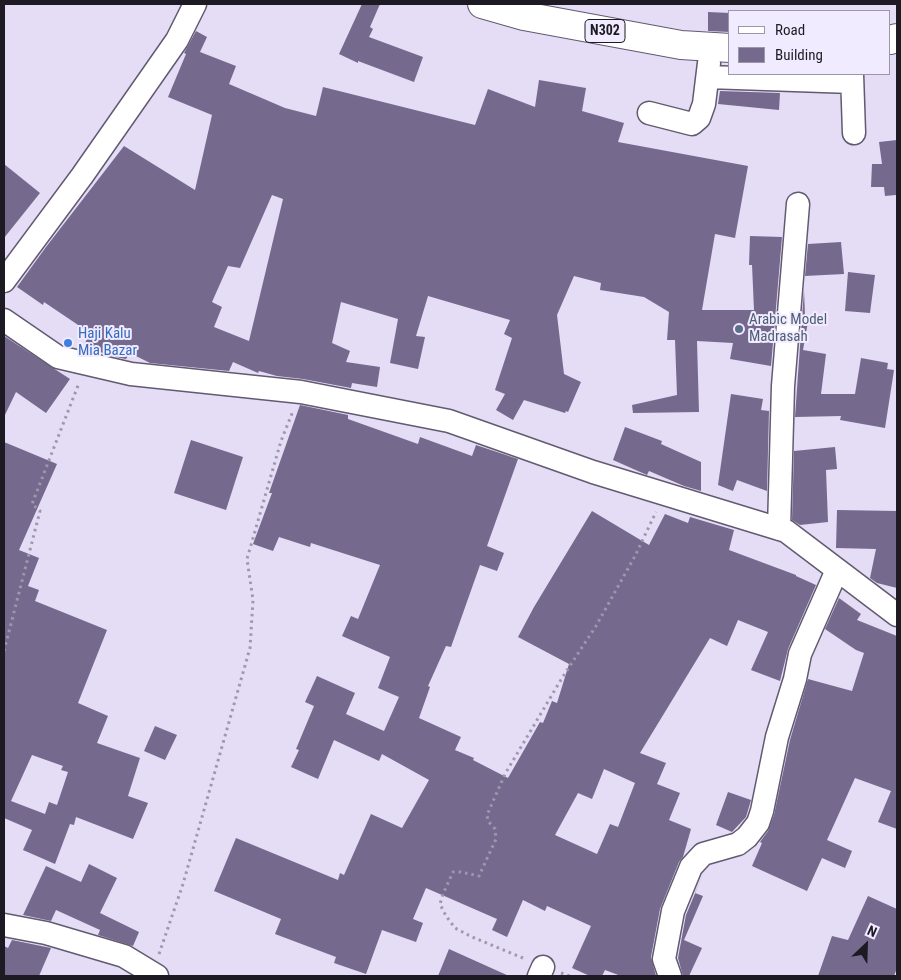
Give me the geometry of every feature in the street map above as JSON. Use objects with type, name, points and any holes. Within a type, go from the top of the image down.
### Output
[{"type":"highway","name":"N302","points":[[482,4],[524,16],[681,45],[720,48]]},
{"type":"street","points":[[4,281],[82,176],[178,40],[196,4]]},
{"type":"street","points":[[649,113],[692,124],[699,118],[708,77],[720,48]]},
{"type":"street","points":[[708,77],[852,78],[854,133]]},
{"type":"street","points":[[779,529],[783,386],[798,204]]},
{"type":"street","points":[[4,320],[58,357],[131,374],[300,392],[449,421],[592,472],[786,531],[897,615]]},
{"type":"street","points":[[670,976],[664,959],[672,911],[692,867],[703,854],[738,844],[747,837],[758,823],[777,737],[795,679],[800,654],[837,570]]},
{"type":"street","points":[[4,925],[46,933],[124,956],[155,974]]},
{"type":"path","points":[[4,651],[40,511],[32,504],[86,364]]},
{"type":"path","points":[[155,974],[183,884],[250,648],[253,600],[246,559],[281,441],[300,392]]},
{"type":"path","points":[[570,976],[541,971],[455,928],[440,904],[453,872],[479,876],[496,839],[495,829],[488,821],[487,815],[505,774],[562,678],[596,626],[635,556],[664,494]]},
{"type":"building","points":[[362,4],[380,4],[370,27],[373,29],[369,37],[423,57],[414,82],[358,61],[358,63],[339,54]]},
{"type":"building","points":[[708,12],[728,13],[728,32],[708,31]]},
{"type":"building","points":[[196,31],[207,37],[200,52],[236,66],[229,84],[285,108],[316,116],[323,87],[475,125],[488,89],[535,107],[539,80],[586,88],[582,111],[624,123],[618,142],[748,166],[735,238],[715,234],[702,310],[754,310],[752,265],[749,265],[750,236],[782,237],[771,366],[730,359],[733,343],[697,341],[699,412],[633,413],[632,405],[677,395],[675,340],[667,340],[669,312],[644,297],[600,290],[601,283],[574,276],[557,315],[564,374],[581,382],[568,412],[566,411],[565,413],[524,400],[513,420],[496,410],[505,394],[495,390],[512,338],[504,334],[510,320],[428,296],[416,336],[425,337],[418,369],[390,363],[398,319],[341,302],[332,343],[350,351],[346,362],[380,367],[377,387],[352,383],[351,388],[277,376],[259,371],[258,373],[233,362],[229,371],[150,363],[130,353],[126,359],[106,355],[85,343],[90,333],[44,302],[43,305],[17,287],[124,146],[195,190],[212,115],[168,97],[186,54],[184,53]],"holes":[[[272,195],[283,199],[249,341],[214,327],[222,307],[212,302],[228,266],[240,268]]]},
{"type":"building","points":[[720,91],[780,93],[779,110],[718,104]]},
{"type":"building","points":[[897,140],[896,195],[885,196],[884,187],[871,187],[872,164],[882,164],[879,142]]},
{"type":"building","points":[[4,164],[40,193],[4,238]]},
{"type":"building","points":[[841,242],[844,274],[805,276],[808,244]]},
{"type":"building","points":[[848,272],[875,275],[870,313],[845,311]]},
{"type":"building","points":[[804,290],[805,316],[809,316],[803,350],[826,354],[821,394],[855,394],[861,358],[888,363],[887,369],[894,370],[885,428],[840,420],[841,416],[795,417]]},
{"type":"building","points":[[4,336],[70,379],[46,413],[16,392],[4,417]]},
{"type":"building","points":[[731,394],[763,399],[761,410],[769,411],[767,491],[737,480],[733,491],[718,485]]},
{"type":"building","points":[[300,405],[348,415],[348,419],[418,444],[420,437],[472,456],[476,445],[518,459],[487,546],[504,553],[497,571],[480,565],[451,647],[446,646],[428,686],[430,687],[419,718],[461,737],[455,750],[474,758],[473,760],[508,778],[540,722],[543,723],[552,701],[557,703],[569,664],[518,637],[592,511],[649,545],[665,514],[688,523],[690,517],[734,530],[729,550],[796,575],[816,585],[788,649],[780,681],[751,670],[768,632],[738,620],[727,646],[710,638],[640,753],[666,763],[657,784],[680,793],[669,820],[691,829],[683,857],[679,862],[660,909],[651,957],[656,976],[621,976],[605,970],[602,976],[590,976],[572,968],[591,926],[547,906],[545,911],[523,900],[507,937],[492,930],[497,919],[426,888],[413,919],[423,923],[416,942],[382,930],[366,974],[334,963],[336,957],[275,934],[281,919],[214,891],[236,838],[338,880],[340,873],[344,875],[371,814],[402,828],[429,780],[382,754],[379,761],[334,740],[318,779],[291,767],[299,750],[296,749],[314,706],[305,702],[317,676],[355,693],[346,714],[384,731],[399,697],[378,688],[390,657],[342,636],[351,616],[358,619],[380,565],[311,543],[310,547],[279,537],[273,551],[253,544],[272,493],[269,493]],"holes":[[[604,769],[635,783],[618,827],[610,824],[597,854],[555,835],[578,793],[592,799]]]},
{"type":"building","points":[[625,427],[662,441],[661,444],[701,462],[701,491],[649,471],[647,475],[613,460]]},
{"type":"building","points":[[191,440],[243,457],[226,510],[174,493]]},
{"type":"building","points":[[4,442],[57,464],[19,550],[39,558],[28,586],[39,590],[35,601],[107,630],[78,703],[108,716],[97,743],[140,758],[128,796],[148,803],[133,839],[76,817],[74,825],[70,824],[55,864],[23,850],[32,830],[4,818]],"holes":[[[32,755],[63,766],[61,770],[68,772],[57,805],[49,802],[45,814],[11,801]]]},
{"type":"building","points":[[835,447],[837,469],[826,470],[828,522],[800,525],[792,520],[794,451]]},
{"type":"building","points":[[837,510],[897,511],[897,588],[877,583],[870,578],[876,549],[836,548]]},
{"type":"building","points":[[839,598],[861,614],[857,620],[897,636],[897,829],[878,822],[891,791],[855,778],[827,840],[852,851],[845,868],[822,858],[807,891],[752,866],[762,843],[760,842],[768,831],[774,815],[790,740],[808,679],[852,691],[864,653],[856,650],[825,629]]},
{"type":"building","points":[[155,726],[177,735],[165,760],[144,751]]},
{"type":"building","points":[[728,792],[751,800],[746,817],[732,832],[716,825]]},
{"type":"building","points":[[89,864],[117,878],[100,913],[139,932],[133,946],[98,935],[100,930],[56,910],[51,921],[23,915],[46,866],[81,882]]},
{"type":"building","points":[[695,893],[703,896],[684,940],[702,948],[689,976],[683,976],[678,958],[686,915]]},
{"type":"building","points":[[868,896],[897,909],[897,968],[894,976],[818,976],[832,936],[848,940]]},
{"type":"building","points":[[12,940],[51,948],[39,976],[4,976],[4,946],[8,948]]},
{"type":"building","points":[[449,949],[509,976],[438,976]]},
{"type":"place","name":"Arabic Model Madrasah","points":[[739,329]]},
{"type":"place","name":"Haji Kalu Mia Bazar","points":[[68,343]]}]
